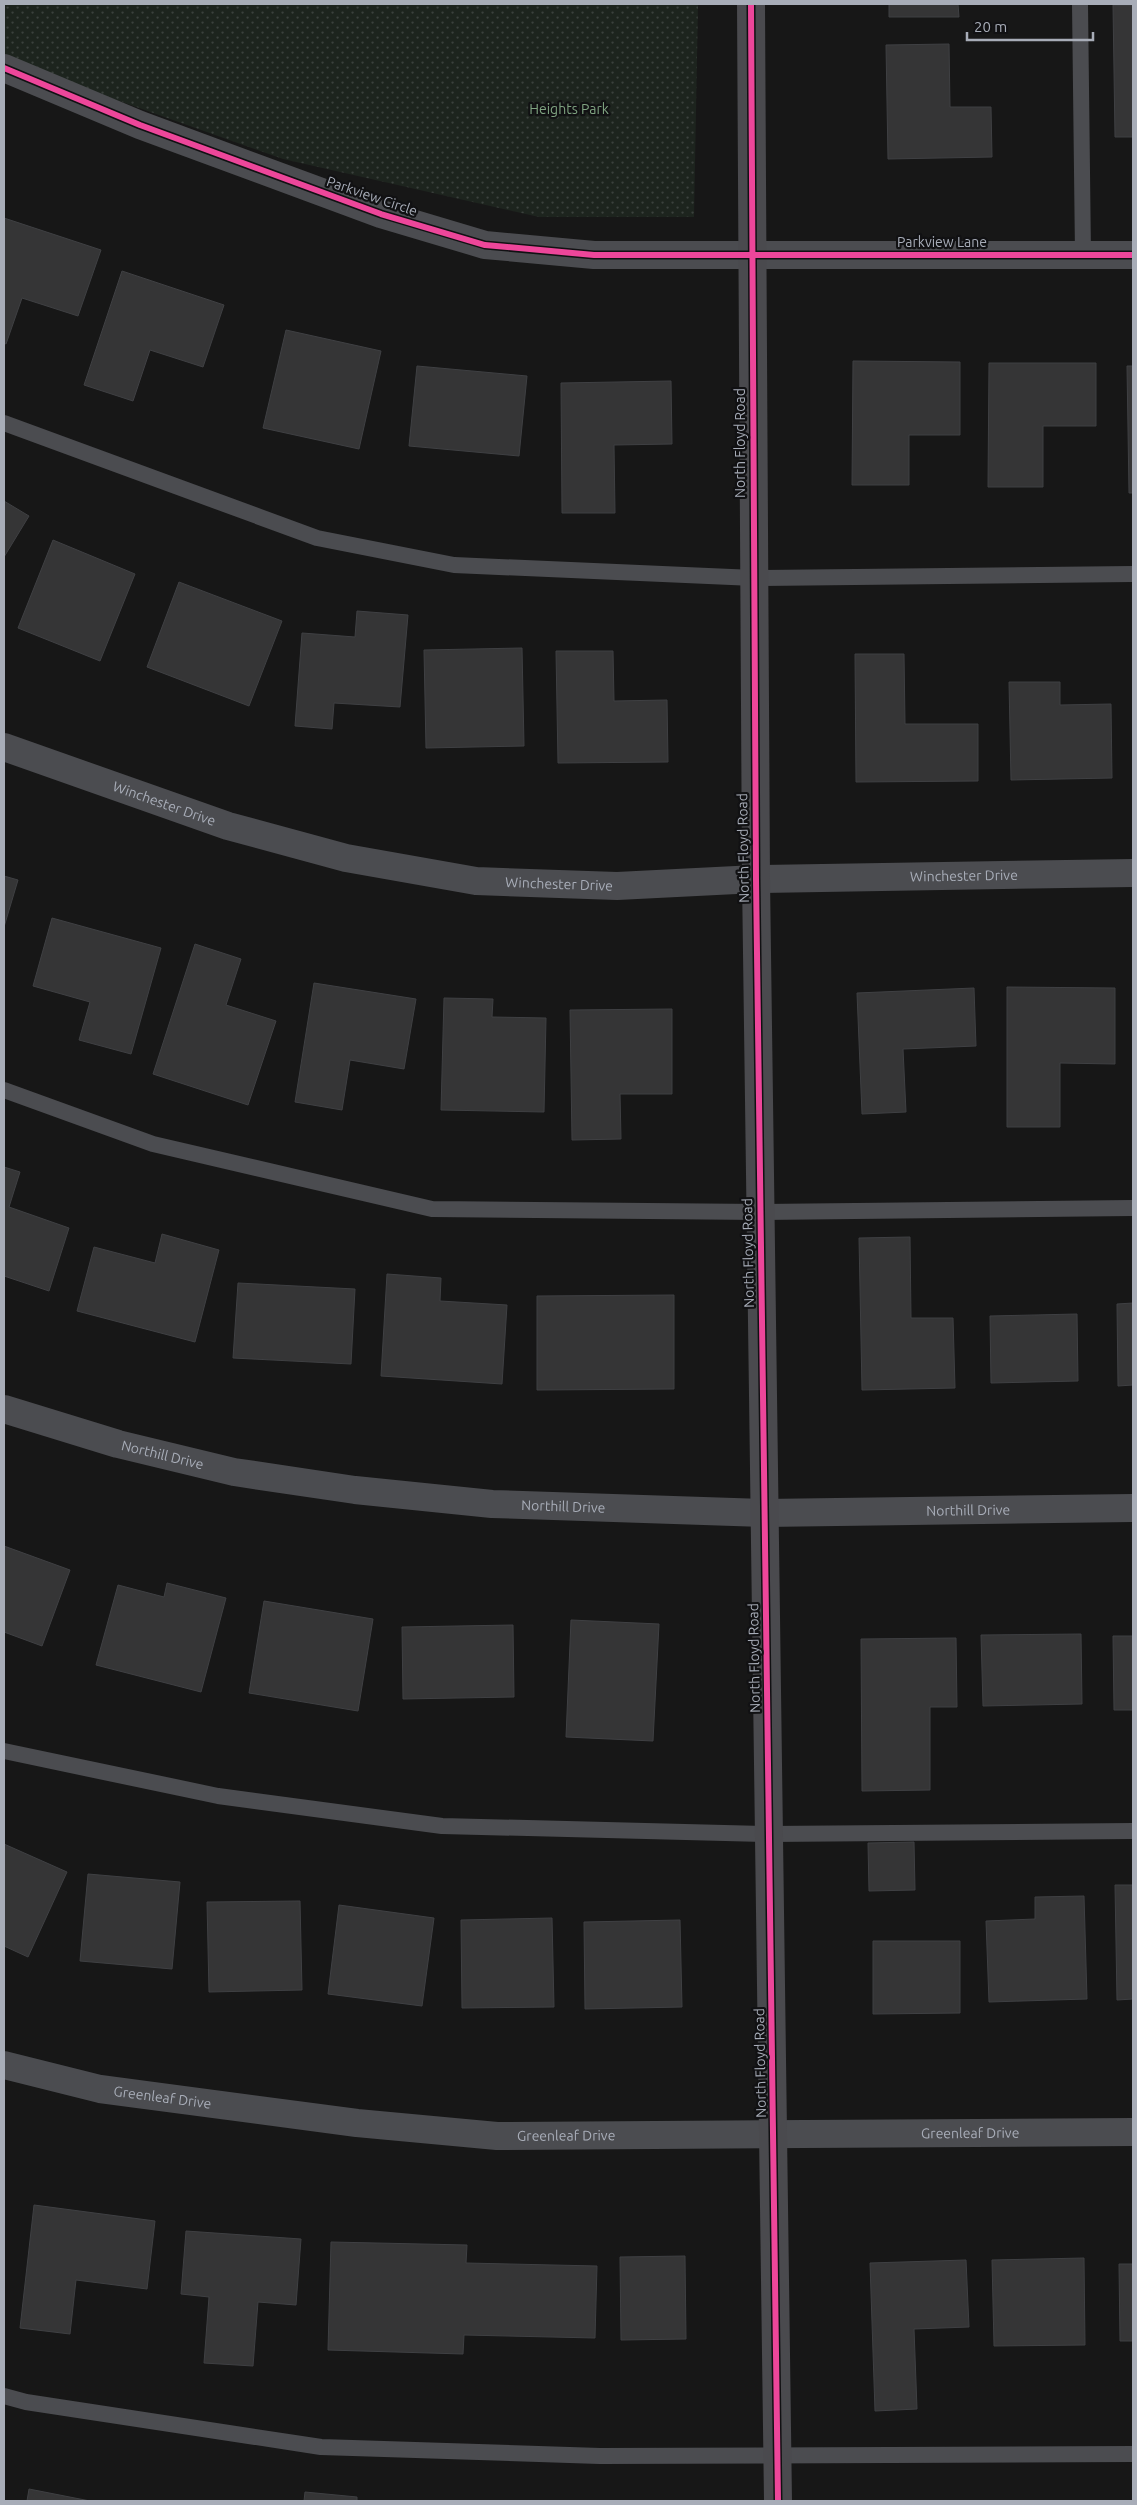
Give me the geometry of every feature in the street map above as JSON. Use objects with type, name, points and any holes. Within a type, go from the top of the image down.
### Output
[{"type":"street","name":"North Floyd Road","points":[[751,4],[756,878],[778,2501]]},
{"type":"street","name":"Parkview Circle","points":[[4,68],[140,125],[381,214],[485,245],[594,255],[751,255]]},
{"type":"street","name":"Parkview Lane","points":[[751,255],[1133,255]]},
{"type":"street","name":"Winchester Drive","points":[[4,747],[228,826],[346,858],[476,881],[617,886],[756,878],[1133,873]]},
{"type":"street","name":"Northill Drive","points":[[4,1409],[118,1444],[234,1472],[355,1490],[492,1504],[764,1513],[1133,1508]]},
{"type":"street","name":"Greenleaf Drive","points":[[4,2065],[100,2089],[357,2123],[487,2135],[774,2136],[1133,2132]]},
{"type":"lane","points":[[1080,4],[1083,255]]},
{"type":"lane","points":[[4,422],[317,538],[454,565],[754,578],[1133,574]]},
{"type":"lane","points":[[4,1090],[153,1144],[432,1209],[760,1212],[1133,1208]]},
{"type":"lane","points":[[4,1751],[218,1796],[442,1826],[769,1834],[1133,1831]]},
{"type":"lane","points":[[4,2396],[26,2402],[321,2447],[600,2456],[777,2457],[1133,2454]]},
{"type":"green space","name":"Heights Park","points":[[4,4],[698,4],[694,217],[539,217],[283,159],[4,60]]},
{"type":"building","points":[[889,4],[958,4],[959,17],[889,17]]},
{"type":"building","points":[[1113,5],[1133,5],[1133,137],[1115,137]]},
{"type":"building","points":[[949,44],[950,107],[991,107],[992,157],[888,159],[886,45]]},
{"type":"building","points":[[4,218],[101,250],[78,316],[22,298],[6,344],[4,343]]},
{"type":"building","points":[[122,271],[224,305],[203,367],[150,350],[133,401],[84,385]]},
{"type":"building","points":[[286,330],[381,351],[359,449],[263,428]]},
{"type":"building","points":[[853,361],[960,362],[960,435],[909,435],[909,485],[852,485]]},
{"type":"building","points":[[989,363],[1096,363],[1096,426],[1043,426],[1043,487],[988,487]]},
{"type":"building","points":[[417,366],[527,376],[519,456],[409,446]]},
{"type":"building","points":[[1127,366],[1133,366],[1133,493],[1129,493]]},
{"type":"building","points":[[671,381],[672,444],[614,445],[615,513],[562,513],[561,383]]},
{"type":"building","points":[[4,501],[29,516],[4,557]]},
{"type":"building","points":[[53,540],[135,574],[100,661],[18,628]]},
{"type":"building","points":[[179,582],[282,621],[249,706],[147,667]]},
{"type":"building","points":[[357,611],[408,615],[400,707],[334,703],[332,729],[295,726],[302,633],[355,637]]},
{"type":"building","points":[[522,648],[524,746],[426,748],[424,650]]},
{"type":"building","points":[[556,651],[613,651],[614,701],[667,700],[668,762],[558,763]]},
{"type":"building","points":[[855,654],[904,654],[905,724],[978,724],[978,781],[856,782]]},
{"type":"building","points":[[1009,682],[1060,682],[1060,705],[1111,704],[1112,778],[1011,780]]},
{"type":"building","points":[[4,876],[18,880],[4,927]]},
{"type":"building","points":[[52,918],[161,948],[131,1054],[79,1040],[90,1002],[33,986]]},
{"type":"building","points":[[195,944],[241,959],[226,1005],[276,1021],[248,1105],[153,1074]]},
{"type":"building","points":[[314,983],[416,999],[404,1069],[350,1060],[342,1110],[295,1102]]},
{"type":"building","points":[[1007,987],[1115,988],[1115,1064],[1060,1063],[1060,1127],[1007,1127]]},
{"type":"building","points":[[974,988],[976,1046],[903,1049],[906,1112],[862,1114],[857,993]]},
{"type":"building","points":[[444,998],[493,999],[492,1017],[546,1018],[544,1112],[441,1110]]},
{"type":"building","points":[[672,1009],[672,1094],[620,1094],[621,1139],[572,1140],[570,1010]]},
{"type":"building","points":[[4,1167],[20,1172],[9,1207],[69,1228],[49,1291],[4,1276]]},
{"type":"building","points":[[162,1234],[219,1250],[195,1342],[77,1311],[94,1247],[155,1263]]},
{"type":"building","points":[[910,1237],[911,1318],[953,1318],[955,1388],[862,1390],[859,1238]]},
{"type":"building","points":[[387,1274],[441,1278],[440,1301],[507,1305],[502,1384],[381,1376]]},
{"type":"building","points":[[238,1283],[355,1289],[351,1364],[233,1358]]},
{"type":"building","points":[[674,1295],[674,1389],[537,1390],[537,1296]]},
{"type":"building","points":[[1133,1303],[1133,1385],[1118,1386],[1117,1304]]},
{"type":"building","points":[[1077,1314],[1078,1381],[991,1383],[990,1316]]},
{"type":"building","points":[[4,1546],[70,1570],[42,1646],[4,1632]]},
{"type":"building","points":[[167,1583],[226,1598],[201,1692],[96,1665],[118,1585],[164,1597]]},
{"type":"building","points":[[264,1601],[373,1619],[358,1711],[249,1693]]},
{"type":"building","points":[[571,1620],[659,1624],[653,1741],[566,1737]]},
{"type":"building","points":[[513,1625],[514,1697],[403,1699],[402,1627]]},
{"type":"building","points":[[1081,1634],[1082,1704],[983,1706],[981,1635]]},
{"type":"building","points":[[1113,1636],[1133,1636],[1133,1710],[1114,1710]]},
{"type":"building","points":[[956,1638],[957,1707],[930,1707],[930,1790],[862,1791],[861,1639]]},
{"type":"building","points":[[914,1842],[915,1890],[869,1891],[868,1843]]},
{"type":"building","points":[[4,1844],[67,1872],[28,1957],[4,1946]]},
{"type":"building","points":[[88,1874],[180,1882],[172,1969],[80,1961]]},
{"type":"building","points":[[1115,1885],[1133,1885],[1133,1999],[1117,2000]]},
{"type":"building","points":[[1084,1896],[1087,1999],[989,2002],[986,1921],[1035,1919],[1035,1897]]},
{"type":"building","points":[[300,1901],[302,1990],[209,1992],[207,1902]]},
{"type":"building","points":[[339,1905],[434,1918],[422,2006],[328,1994]]},
{"type":"building","points":[[552,1918],[554,2007],[462,2008],[461,1920]]},
{"type":"building","points":[[680,1920],[682,2007],[585,2009],[584,1922]]},
{"type":"building","points":[[873,1941],[960,1941],[960,2013],[873,2014]]},
{"type":"building","points":[[34,2205],[155,2221],[147,2289],[76,2280],[70,2334],[20,2328]]},
{"type":"building","points":[[186,2231],[301,2239],[296,2305],[258,2302],[253,2366],[204,2363],[209,2297],[181,2294]]},
{"type":"building","points":[[331,2242],[467,2245],[466,2263],[597,2266],[595,2338],[464,2335],[463,2354],[328,2350]]},
{"type":"building","points":[[685,2256],[686,2339],[621,2340],[620,2257]]},
{"type":"building","points":[[1084,2258],[1085,2345],[994,2346],[992,2260]]},
{"type":"building","points":[[966,2260],[969,2327],[914,2329],[917,2409],[875,2411],[870,2263]]},
{"type":"building","points":[[1119,2264],[1133,2264],[1133,2341],[1120,2341]]},
{"type":"building","points":[[29,2489],[90,2501],[27,2501]]},
{"type":"building","points":[[305,2492],[357,2497],[357,2501],[304,2501]]},
{"type":"cycle path","points":[[751,4],[756,879],[778,2501]]},
{"type":"cycle path","points":[[4,68],[140,125],[381,214],[485,245],[594,255],[1133,255]]}]
